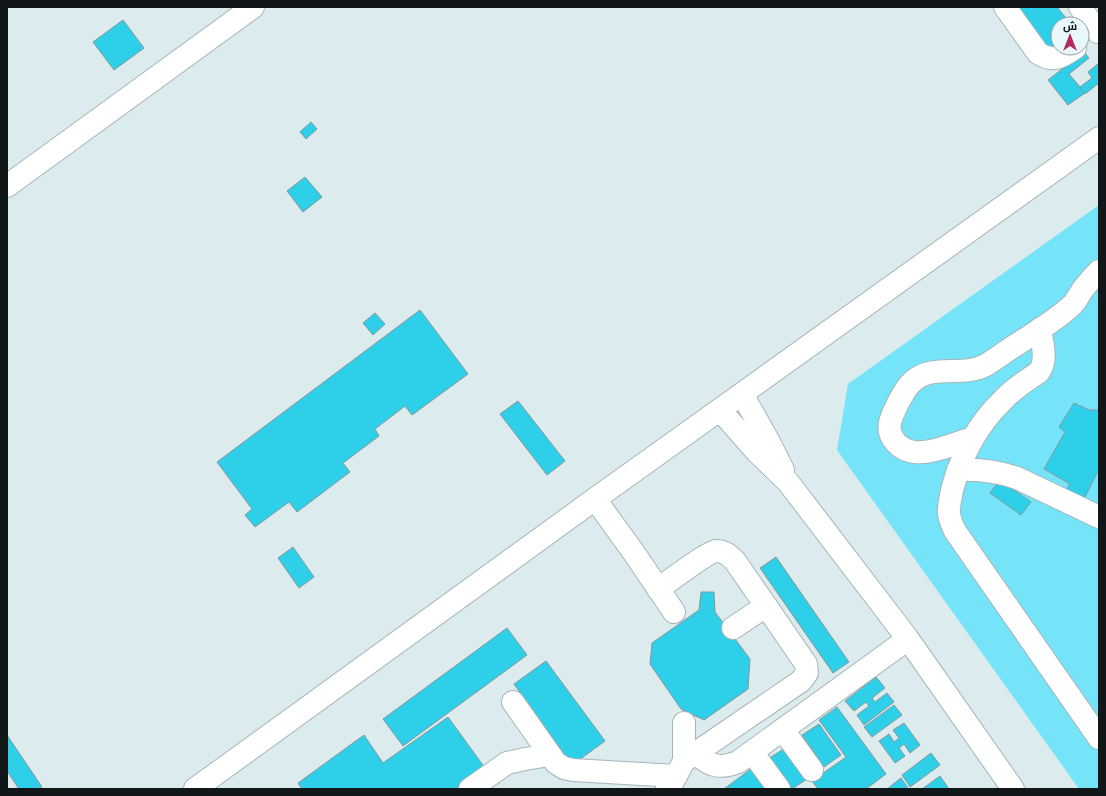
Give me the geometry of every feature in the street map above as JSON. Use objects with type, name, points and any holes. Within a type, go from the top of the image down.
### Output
[{"type":"street","points":[[7,186],[253,7]]},
{"type":"street","points":[[1005,7],[1038,53],[1051,59],[1063,56]]},
{"type":"street","points":[[1080,7],[1093,36]]},
{"type":"street","points":[[195,789],[595,499],[1099,138]]},
{"type":"street","points":[[973,438],[934,450],[913,452],[903,449],[896,443],[891,434],[890,424],[892,415],[905,390],[911,382],[929,372],[939,370],[967,370],[986,365],[1072,306],[1099,271]]},
{"type":"street","points":[[1040,329],[1044,356],[1042,367],[1039,372],[1003,399],[987,417],[973,438],[958,470],[949,506],[949,514],[955,531],[1099,738]]},
{"type":"street","points":[[742,394],[769,442],[788,482]]},
{"type":"street","points":[[720,410],[757,452],[788,482],[908,639],[1013,789]]},
{"type":"street","points":[[958,470],[973,469],[1003,473],[1017,478],[1099,517]]},
{"type":"street","points":[[595,499],[674,612]]},
{"type":"street","points":[[658,589],[706,556],[716,551],[727,553],[735,561],[806,664],[807,673],[801,681],[681,770]]},
{"type":"street","points":[[733,628],[766,606]]},
{"type":"street","points":[[514,702],[556,763],[564,768],[573,770],[681,770],[704,761],[715,766],[728,766],[738,762],[908,639]]},
{"type":"street","points":[[681,770],[684,723]]},
{"type":"street","points":[[783,730],[812,770]]},
{"type":"street","points":[[752,752],[779,789]]},
{"type":"street","points":[[470,789],[507,763],[550,755]]},
{"type":"shaded area","points":[[1099,205],[1099,789],[1079,789],[837,450],[848,384]]},
{"type":"building","points":[[1014,7],[1057,7],[1064,16],[1050,16],[1050,48],[1048,50]]},
{"type":"building","points":[[123,20],[144,48],[114,70],[93,42]]},
{"type":"building","points":[[1079,56],[1087,56],[1089,58],[1069,74],[1085,93],[1068,105],[1048,80]]},
{"type":"building","points":[[1099,63],[1099,83],[1085,94],[1080,87],[1092,78],[1088,72]]},
{"type":"building","points":[[311,122],[317,129],[306,139],[300,132]]},
{"type":"building","points":[[305,177],[322,197],[303,212],[287,191]]},
{"type":"building","points":[[420,310],[468,374],[412,415],[405,406],[375,429],[379,436],[343,463],[350,472],[297,512],[289,502],[255,527],[245,515],[252,509],[217,462]]},
{"type":"building","points":[[375,313],[385,324],[373,335],[363,323]]},
{"type":"building","points":[[518,401],[565,461],[547,475],[500,414]]},
{"type":"building","points":[[1074,403],[1089,410],[1099,410],[1099,469],[1080,507],[1061,498],[1070,484],[1044,469],[1065,432],[1059,427]]},
{"type":"building","points":[[1000,480],[1031,502],[1021,515],[990,493]]},
{"type":"building","points":[[293,547],[314,577],[299,588],[278,558]]},
{"type":"building","points":[[776,557],[849,662],[833,673],[760,568]]},
{"type":"building","points":[[701,592],[714,592],[715,612],[750,659],[748,689],[704,720],[681,709],[650,664],[652,643],[699,610]]},
{"type":"building","points":[[507,628],[527,655],[403,746],[383,719]]},
{"type":"building","points":[[546,661],[605,741],[572,765],[514,684]]},
{"type":"building","points":[[876,677],[885,688],[872,698],[875,702],[887,693],[894,702],[864,725],[857,715],[869,706],[866,702],[854,711],[845,701]]},
{"type":"building","points":[[894,705],[902,715],[872,737],[864,727]]},
{"type":"building","points":[[837,707],[886,774],[866,789],[818,789],[812,781],[846,757],[819,720]]},
{"type":"building","points":[[448,717],[485,768],[456,789],[302,789],[298,783],[364,735],[383,763]]},
{"type":"building","points":[[904,723],[920,745],[910,753],[904,744],[899,748],[905,756],[895,763],[879,741],[889,734],[894,742],[899,738],[893,730]]},
{"type":"building","points":[[819,724],[841,755],[824,767],[802,735]]},
{"type":"building","points":[[7,735],[42,787],[38,789],[19,789],[7,771]]},
{"type":"building","points":[[785,748],[807,779],[792,789],[788,789],[768,759]]},
{"type":"building","points":[[931,753],[940,765],[910,787],[902,775]]},
{"type":"building","points":[[756,765],[769,789],[724,789]]},
{"type":"building","points":[[940,776],[949,789],[922,789]]},
{"type":"building","points":[[901,778],[908,789],[887,789]]}]
